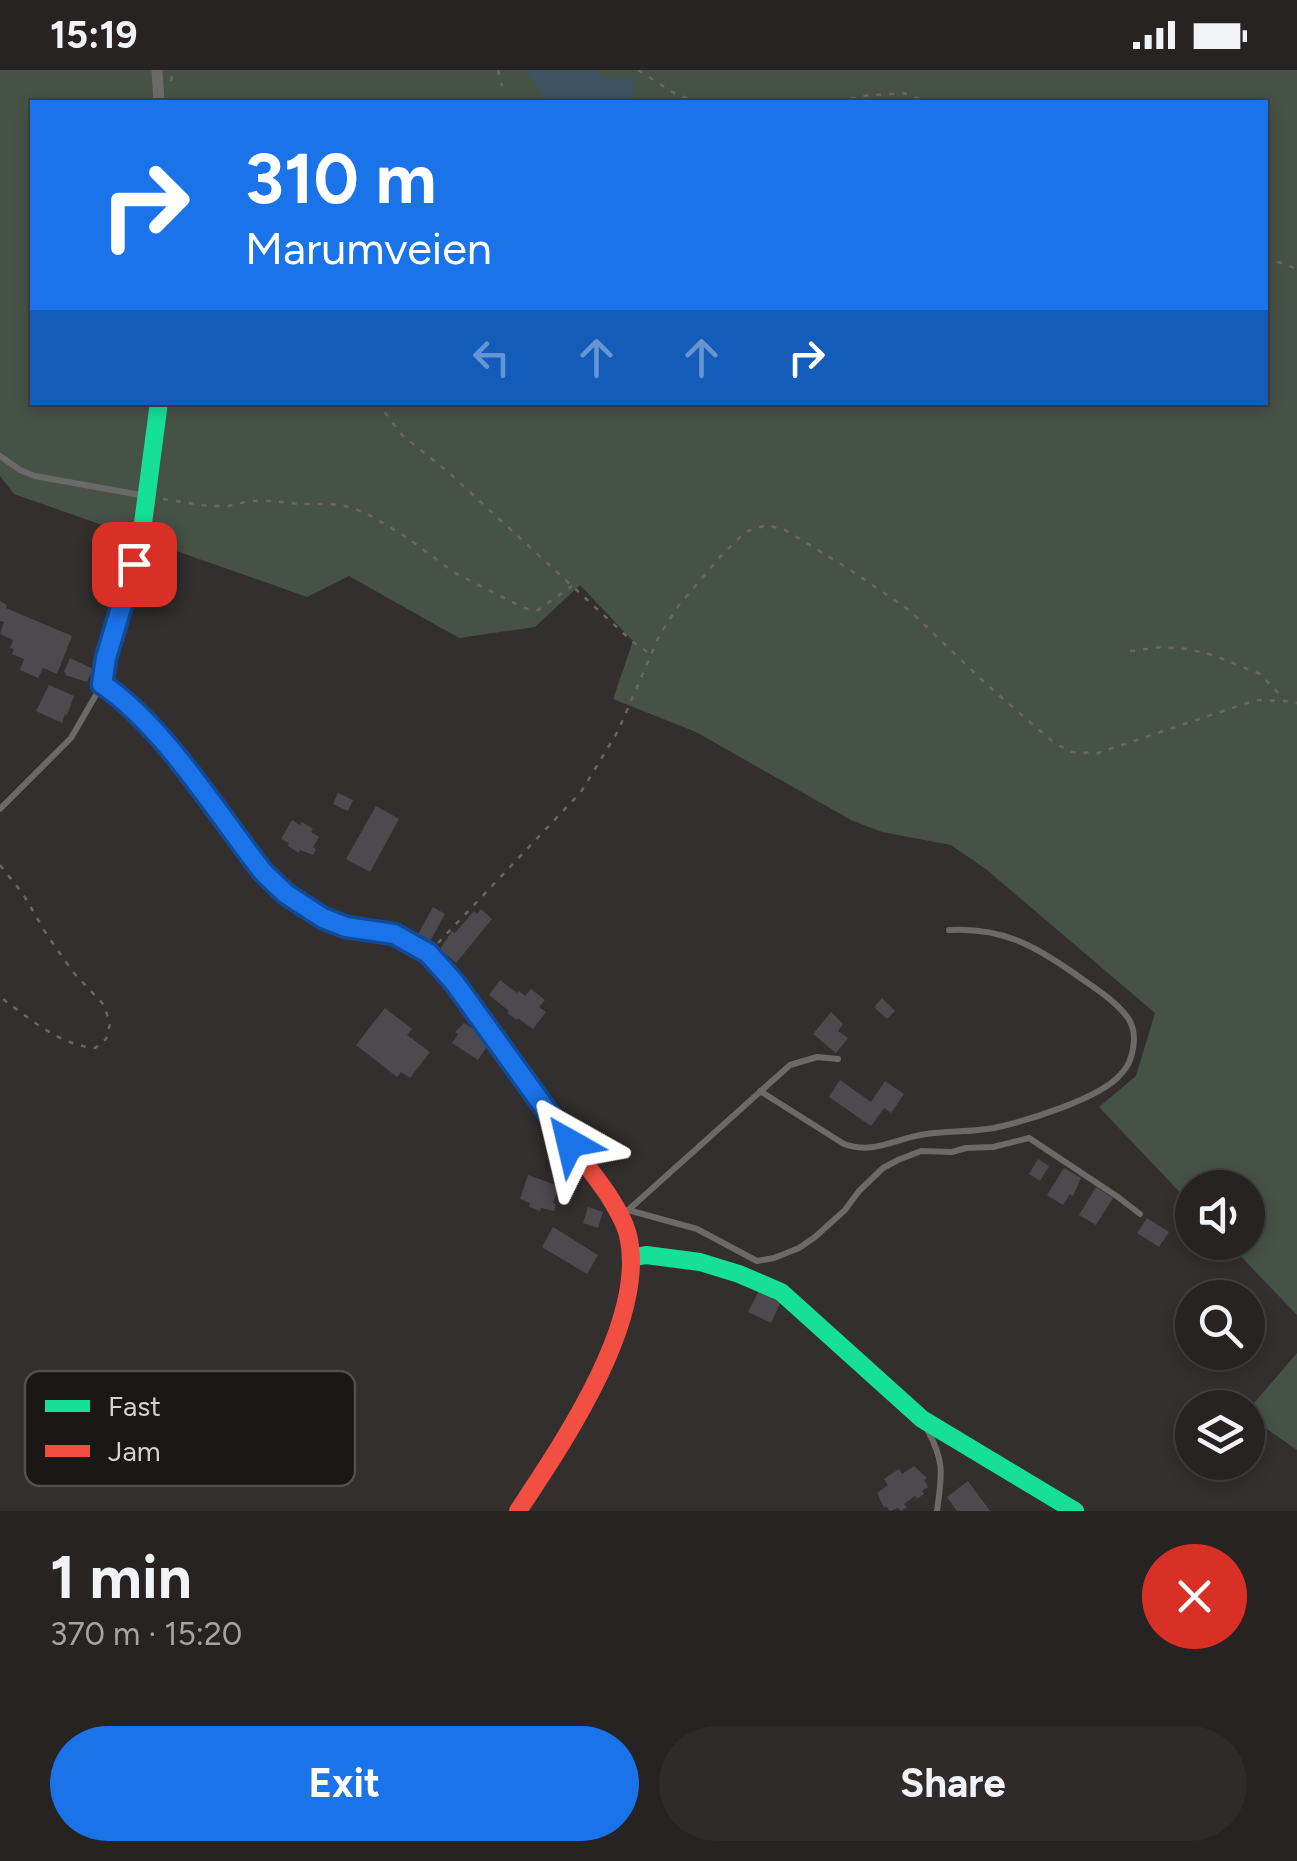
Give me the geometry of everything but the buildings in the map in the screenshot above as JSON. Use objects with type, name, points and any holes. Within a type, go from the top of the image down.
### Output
[{"type":"street","points":[[157,70],[159,100]]},
{"type":"street","points":[[159,405],[142,531],[102,684],[146,721],[263,872],[286,894],[323,918],[346,927],[394,934],[428,953],[454,982],[625,1213],[630,1283],[621,1314],[568,1436],[518,1511]]},
{"type":"street","points":[[630,1258],[646,1255],[700,1262],[781,1292],[922,1419],[1074,1511]]},
{"type":"lane","points":[[0,456],[35,476],[147,496]]},
{"type":"lane","points":[[0,809],[70,738],[102,684]]},
{"type":"lane","points":[[760,1091],[844,1144],[868,1149],[922,1134],[991,1128],[1030,1118],[1087,1097],[1118,1078],[1130,1062],[1134,1032],[1128,1018],[1112,1001],[1046,954],[1016,939],[974,928],[949,930]]},
{"type":"lane","points":[[625,1213],[790,1065],[816,1057],[838,1058]]},
{"type":"lane","points":[[739,1274],[757,1260],[799,1248],[836,1218],[883,1168],[921,1151],[994,1147],[1028,1138],[1140,1214]]},
{"type":"lane","points":[[625,1213],[697,1229],[757,1260]]},
{"type":"lane","points":[[922,1419],[941,1461],[937,1511]]},
{"type":"path","points":[[498,70],[502,86]]},
{"type":"path","points":[[638,70],[691,100]]},
{"type":"path","points":[[846,100],[904,93],[923,100]]},
{"type":"path","points":[[1268,258],[1297,269]]},
{"type":"path","points":[[378,405],[402,434],[651,654]]},
{"type":"path","points":[[147,496],[209,506],[272,500],[351,508],[406,537],[455,573],[524,608],[538,610],[572,586]]},
{"type":"path","points":[[428,953],[581,792],[618,731],[660,634],[680,605],[745,532],[766,525],[785,530],[909,610],[1054,743],[1072,752],[1098,753],[1256,700],[1297,703]]},
{"type":"path","points":[[1130,651],[1163,647],[1212,655],[1260,674],[1285,701]]},
{"type":"path","points":[[0,865],[73,972],[104,1005],[110,1024],[106,1039],[95,1048],[81,1047],[50,1032],[0,997]]},
{"type":"green space","points":[[0,70],[1297,70],[1297,1315],[1244,1260],[1265,1260],[1265,1170],[1175,1170],[1175,1187],[1099,1107],[1136,1076],[1155,1013],[987,870],[951,845],[882,832],[851,820],[696,732],[613,699],[633,641],[580,585],[535,627],[459,638],[349,576],[307,597],[14,494],[0,476]]},
{"type":"green space","points":[[1297,1353],[1297,1450],[1265,1428],[1265,1390]]},
{"type":"water","points":[[529,70],[593,70],[608,79],[629,77],[635,82],[628,100],[546,100]]},
{"type":"traffic: fast","points":[[159,405],[142,531],[102,684],[146,721],[263,872],[287,894],[322,918],[396,936],[433,959]]},
{"type":"traffic: fast","points":[[631,1258],[646,1255],[700,1262],[781,1292],[922,1419],[1075,1511]]},
{"type":"traffic: jam","points":[[433,959],[607,1193],[628,1235],[631,1268],[626,1304],[614,1341],[578,1416],[518,1511]]},
{"type":"route","points":[[134,564],[102,684],[146,721],[263,872],[286,894],[323,918],[346,927],[394,934],[428,953],[454,982],[570,1143]]}]
